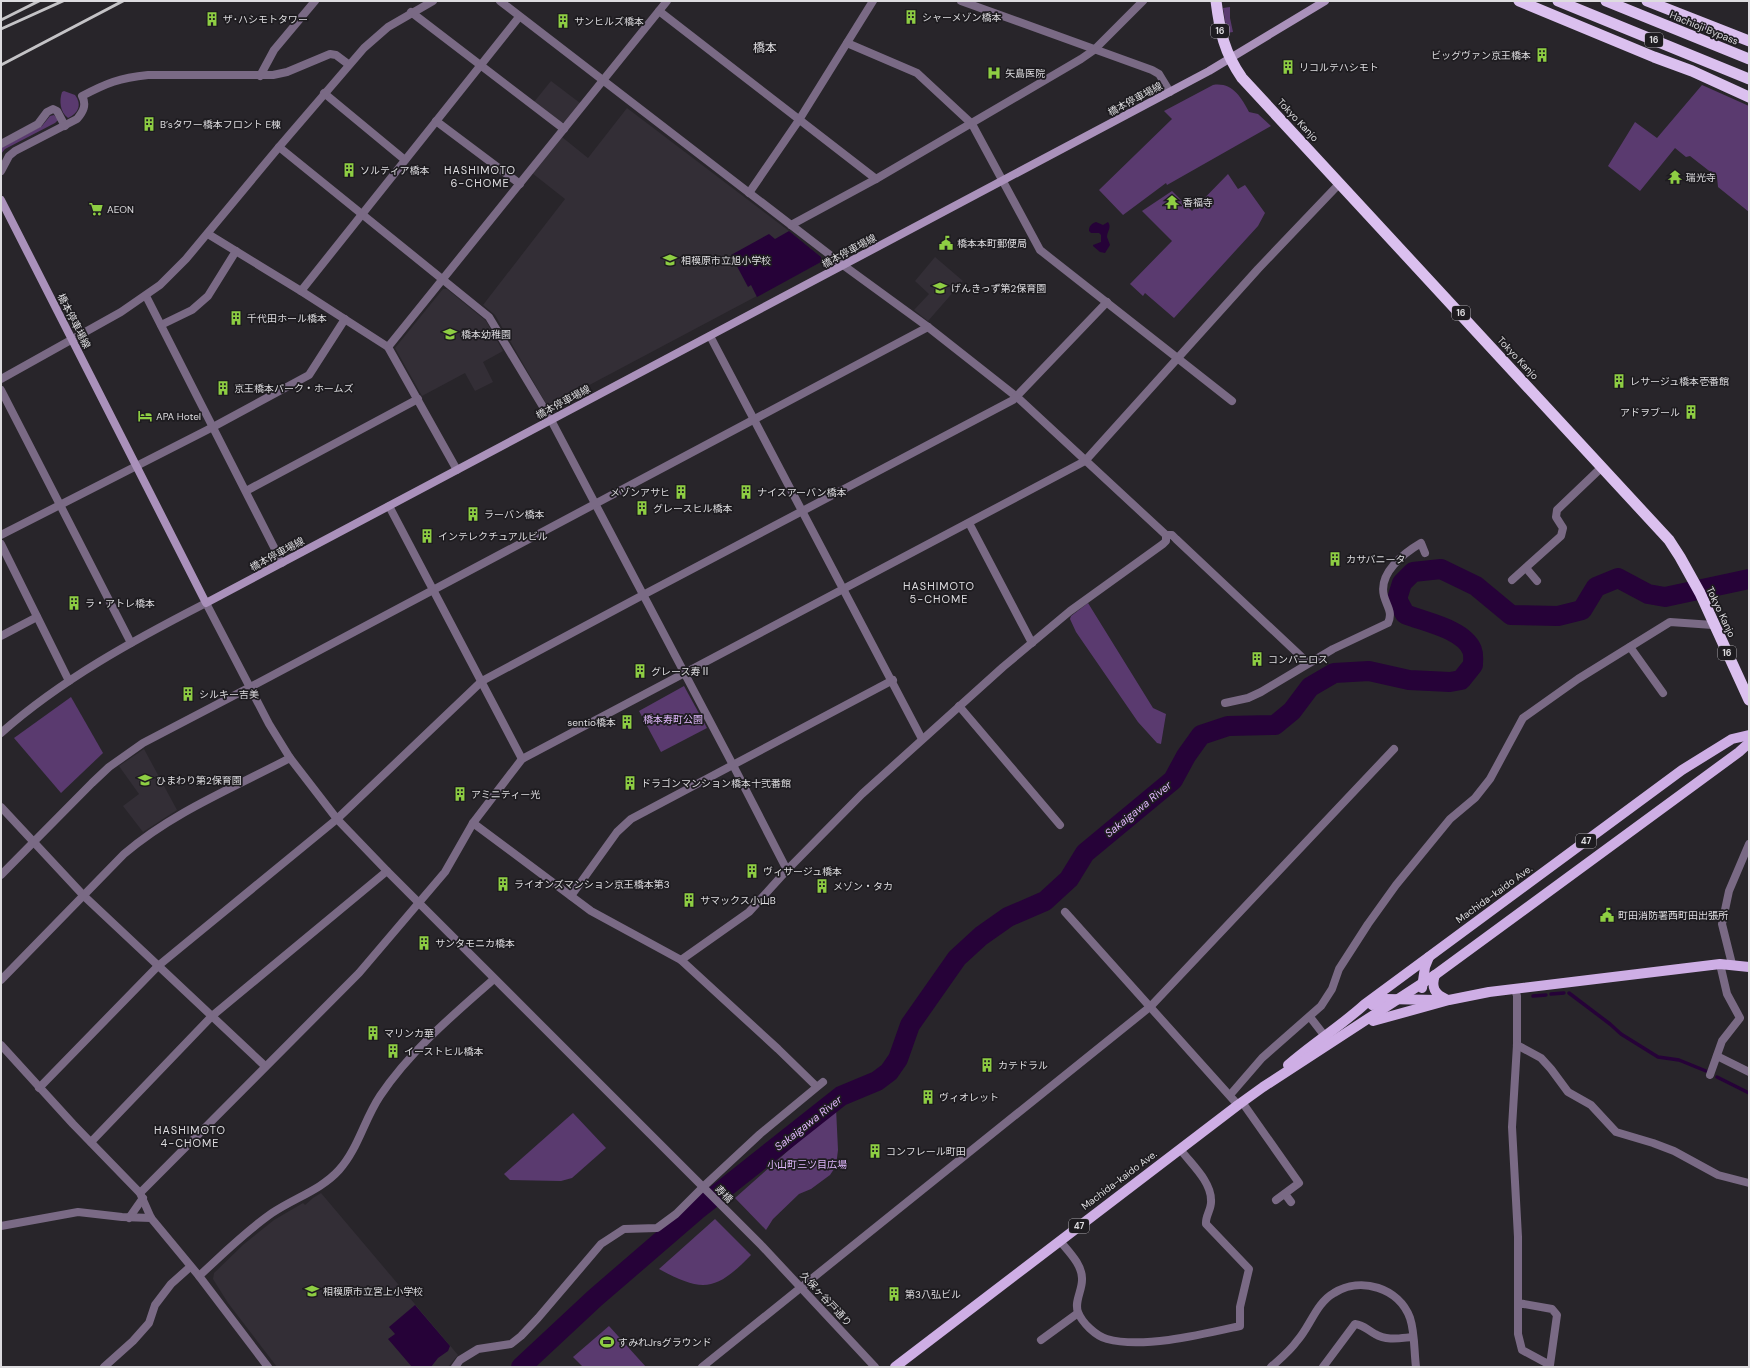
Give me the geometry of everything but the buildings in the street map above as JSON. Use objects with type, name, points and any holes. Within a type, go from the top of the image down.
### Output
[{"type":"highway","name":"16","points":[[1216,1],[1220,32],[1230,59]]},
{"type":"highway","name":"16","points":[[1519,1],[1654,57],[1692,70],[1749,97]]},
{"type":"highway","name":"16","points":[[1558,1],[1748,78]]},
{"type":"highway","name":"Hachioji Bypass","points":[[1606,1],[1749,59]]},
{"type":"highway","name":"16","points":[[1615,1],[1661,23]]},
{"type":"highway","points":[[1647,1],[1748,39]]},
{"type":"highway","name":"Tokyo Kanjo","points":[[1230,59],[1242,78],[1664,533],[1688,571],[1749,700]]},
{"type":"main road","name":"橋本停車場線","points":[[1,200],[206,603],[1170,92],[1230,59],[1324,1]]},
{"type":"main road","name":"Machida-kaido Ave.","points":[[895,1367],[1263,1086],[1324,1035],[1351,1017],[1429,957],[1682,770],[1732,739],[1749,735]]},
{"type":"main road","name":"Machida-kaido Ave.","points":[[1263,1086],[1435,975],[1739,752],[1749,743]]},
{"type":"main road","name":"47","points":[[1581,845],[1592,860]]},
{"type":"main road","points":[[1422,1003],[1422,984],[1425,967],[1429,957]]},
{"type":"main road","name":"47","points":[[1361,1024],[1422,1003],[1449,1000],[1489,992],[1720,964],[1732,964],[1749,967]]},
{"type":"main road","points":[[1435,975],[1433,982],[1435,993],[1440,997],[1449,1000]]},
{"type":"main road","name":"47","points":[[1351,1017],[1380,1000],[1400,999],[1422,1003]]},
{"type":"street","points":[[260,76],[274,50],[315,1]]},
{"type":"street","points":[[1,379],[72,340],[146,296],[160,285],[181,265],[208,234],[278,147],[348,64],[376,36],[411,12],[433,1]]},
{"type":"street","points":[[500,1],[843,265],[928,327],[1017,396],[1166,535],[1172,535],[1176,538],[1308,663]]},
{"type":"street","points":[[388,347],[667,1]]},
{"type":"street","points":[[749,193],[799,120],[873,1]]},
{"type":"street","points":[[963,1],[1152,70],[1159,74],[1170,92]]},
{"type":"street","points":[[791,225],[876,179],[1081,59],[1094,50],[1144,1]]},
{"type":"street","points":[[659,11],[876,179]]},
{"type":"street","points":[[411,12],[564,129]]},
{"type":"street","points":[[301,291],[519,17]]},
{"type":"street","points":[[847,43],[915,71],[972,124],[1040,250],[1232,401]]},
{"type":"street","points":[[1,170],[9,156],[15,151],[77,119],[85,105],[82,96],[109,82],[148,75],[260,76],[287,72],[330,54],[336,55],[348,64]]},
{"type":"street","points":[[324,93],[405,160]]},
{"type":"street","points":[[1,144],[38,124],[47,112],[53,109],[57,111],[65,126]]},
{"type":"street","points":[[436,121],[520,184]]},
{"type":"street","points":[[278,147],[489,317],[551,420],[787,870]]},
{"type":"street","points":[[129,1218],[142,1196],[265,1066],[359,973],[445,872],[474,823],[522,759],[1085,461],[1258,270],[1340,183]]},
{"type":"street","points":[[208,234],[388,347],[457,470]]},
{"type":"street","points":[[161,326],[192,310],[208,296],[236,251]]},
{"type":"street","points":[[146,296],[282,563]]},
{"type":"street","points":[[39,1088],[158,966],[337,819],[482,681],[642,594],[1013,400],[1107,302]]},
{"type":"street","points":[[1,535],[309,375],[345,319]]},
{"type":"street","points":[[1,875],[34,843],[88,786],[125,755],[143,743],[250,688],[928,327]]},
{"type":"street","points":[[710,336],[893,680],[922,739]]},
{"type":"street","points":[[1,390],[131,643]]},
{"type":"street","points":[[246,491],[418,400]]},
{"type":"street","points":[[1512,580],[1561,536],[1563,528],[1556,517],[1557,510],[1602,467]]},
{"type":"street","points":[[389,506],[522,759]]},
{"type":"street","points":[[969,523],[1032,643]]},
{"type":"street","points":[[681,960],[749,912],[787,870],[862,794],[922,739],[1070,611],[1164,544],[1166,541],[1166,535]]},
{"type":"street","points":[[1224,703],[1248,698],[1261,692],[1308,663],[1388,623],[1391,617],[1391,610],[1384,595],[1387,575],[1406,552],[1421,543],[1425,553]]},
{"type":"street","points":[[1,544],[69,681]]},
{"type":"street","points":[[1526,568],[1537,581]]},
{"type":"street","points":[[1,732],[40,701],[69,681],[131,643],[206,603]]},
{"type":"street","name":"寿橋","points":[[206,603],[250,688],[290,758],[337,819],[418,903],[762,1246]]},
{"type":"street","points":[[1,636],[37,617]]},
{"type":"street","points":[[1230,1095],[1262,1058],[1325,1001],[1332,990],[1339,969],[1352,946],[1396,885],[1450,819],[1475,798],[1490,779],[1523,718],[1578,679],[1670,622],[1714,625]]},
{"type":"street","points":[[1630,647],[1663,693]]},
{"type":"street","points":[[572,896],[617,832],[631,819],[893,680]]},
{"type":"street","points":[[959,706],[1060,825]]},
{"type":"street","points":[[702,1367],[1151,1006],[1394,749]]},
{"type":"street","points":[[1,980],[124,854],[155,830],[194,806],[290,758]]},
{"type":"street","points":[[1,807],[84,896],[265,1066]]},
{"type":"street","points":[[455,1367],[460,1360],[478,1349],[511,1344],[521,1336],[543,1312],[601,1244],[624,1229],[657,1228],[676,1214],[760,1134],[820,1084],[778,1049],[681,960],[591,911],[474,823]]},
{"type":"street","points":[[1732,964],[1722,924],[1729,891],[1749,844]]},
{"type":"street","points":[[91,1142],[212,1016],[387,871]]},
{"type":"street","points":[[1065,912],[1230,1095],[1240,1103],[1299,1183],[1276,1200]]},
{"type":"street","points":[[1710,1075],[1722,1041],[1740,1018],[1727,994],[1720,964]]},
{"type":"street","points":[[199,1276],[251,1229],[274,1212],[323,1184],[339,1170],[351,1155],[379,1097],[392,1080],[436,1032],[494,979]]},
{"type":"street","points":[[1515,989],[1517,996],[1517,1045],[1512,1127],[1518,1237],[1518,1303],[1518,1334],[1522,1350],[1550,1365],[1557,1315],[1552,1309],[1518,1303]]},
{"type":"street","points":[[1310,1016],[1324,1035]]},
{"type":"street","points":[[1,1045],[39,1088],[142,1196],[150,1218],[199,1276],[268,1367]]},
{"type":"street","points":[[1517,1045],[1541,1058],[1568,1092],[1591,1104],[1616,1132],[1674,1151],[1718,1175],[1749,1184]]},
{"type":"street","points":[[1717,1056],[1749,1072]]},
{"type":"street","points":[[1060,1240],[1081,1271],[1082,1279],[1076,1305],[1078,1313],[1093,1331],[1106,1339],[1134,1342],[1160,1340],[1194,1336],[1240,1326],[1240,1307],[1249,1269],[1206,1224],[1206,1220],[1211,1209],[1211,1194],[1205,1182],[1180,1149]]},
{"type":"street","points":[[1285,1194],[1291,1202]]},
{"type":"street","points":[[1,1226],[78,1212],[129,1218],[150,1218]]},
{"type":"street","name":"久保ヶ谷戸通り","points":[[762,1246],[802,1287],[875,1367]]},
{"type":"street","points":[[104,1367],[133,1341],[150,1323],[156,1305],[171,1284],[190,1266]]},
{"type":"street","points":[[1271,1367],[1298,1341],[1322,1303],[1334,1293],[1349,1287],[1369,1285],[1384,1290],[1395,1297],[1404,1306],[1410,1318],[1416,1367]]},
{"type":"street","points":[[1041,1340],[1078,1313]]},
{"type":"street","points":[[1323,1367],[1355,1324],[1362,1325],[1375,1334],[1386,1338],[1413,1337]]},
{"type":"shaded area","points":[[551,81],[580,103],[565,122],[561,123],[534,102]]},
{"type":"shaded area","name":"相模原市立旭小学校","points":[[627,108],[789,231],[821,257],[821,262],[548,407],[495,315],[483,305],[565,199],[532,173],[562,137],[588,158]]},
{"type":"shaded area","points":[[1096,222],[1103,225],[1108,222],[1109,224],[1107,237],[1110,245],[1105,253],[1100,252],[1093,246],[1101,242],[1101,235],[1099,233],[1091,233],[1089,231],[1091,225]]},
{"type":"shaded area","points":[[789,231],[821,257],[821,262],[757,297],[751,285],[748,287],[731,255],[769,234],[775,239]]},
{"type":"shaded area","name":"げんきっず第2保育園","points":[[935,257],[963,281],[928,321],[914,310],[929,294],[915,281]]},
{"type":"shaded area","name":"橋本幼稚園","points":[[443,289],[447,289],[486,321],[503,351],[483,362],[493,382],[475,391],[465,373],[422,396],[395,348]]},
{"type":"shaded area","name":"ひまわり第2保育園","points":[[144,749],[177,810],[143,832],[123,806],[139,794],[119,766]]},
{"type":"shaded area","name":"相模原市立宮上小学校","points":[[321,1193],[458,1355],[448,1367],[277,1367],[228,1303],[213,1279],[214,1273],[244,1244],[274,1220],[303,1203],[305,1205]]},
{"type":"shaded area","points":[[415,1305],[450,1346],[448,1351],[438,1358],[431,1367],[412,1367],[388,1339],[395,1334],[389,1327]]},
{"type":"green space","points":[[1230,7],[1230,18],[1233,32],[1227,33],[1223,8]]},
{"type":"green space","points":[[1213,85],[1231,88],[1243,101],[1249,112],[1258,114],[1271,126],[1167,185],[1166,183],[1123,215],[1099,190],[1172,119],[1164,111]]},
{"type":"green space","points":[[1702,85],[1749,106],[1749,212],[1718,187],[1717,177],[1690,156],[1686,157],[1675,148],[1640,191],[1608,166],[1635,122],[1657,138]]},
{"type":"green space","points":[[64,91],[75,95],[79,105],[75,114],[68,118],[63,113],[60,103],[62,92]]},
{"type":"green space","points":[[54,115],[58,120],[55,123],[5,149],[1,154],[1,148],[42,126],[50,116]]},
{"type":"green space","points":[[1228,174],[1238,189],[1245,185],[1265,213],[1258,226],[1174,318],[1145,293],[1143,296],[1130,284],[1172,241],[1142,211],[1172,191],[1192,211]]},
{"type":"green space","points":[[1088,603],[1153,708],[1166,714],[1161,744],[1157,743],[1138,722],[1076,632],[1070,619],[1071,616]]},
{"type":"green space","name":"橋本寿町公園","points":[[684,686],[707,728],[661,752],[639,711]]},
{"type":"green space","points":[[71,697],[103,753],[61,793],[14,738]]},
{"type":"green space","name":"小山町三ツ目広場","points":[[836,1108],[838,1150],[836,1166],[830,1175],[811,1189],[799,1194],[773,1219],[766,1230],[735,1198]]},
{"type":"green space","points":[[573,1113],[606,1148],[572,1178],[561,1181],[510,1180],[504,1174]]},
{"type":"green space","points":[[715,1219],[751,1255],[739,1267],[718,1282],[698,1285],[674,1277],[659,1269]]},
{"type":"green space","name":"すみれJrsグラウンド","points":[[609,1326],[646,1367],[583,1367],[573,1357]]},
{"type":"waterway","name":"Sakaigawa River","points":[[521,1367],[595,1298],[697,1210],[841,1096],[877,1081],[889,1072],[898,1059],[910,1025],[957,958],[981,936],[1008,917],[1045,901],[1069,879],[1085,853],[1173,780],[1186,756],[1201,735],[1228,726],[1275,725],[1292,711],[1310,687],[1334,673],[1369,671],[1409,680],[1450,682],[1461,680],[1473,665],[1473,652],[1468,643],[1452,631],[1405,614],[1397,599],[1402,583],[1413,572],[1441,569],[1476,586],[1511,615],[1558,616],[1582,610],[1596,587],[1618,578],[1648,594],[1665,597],[1749,579]]},
{"type":"waterway","points":[[1551,994],[1564,993]]},
{"type":"waterway","points":[[1569,993],[1621,1034],[1658,1057],[1679,1060],[1706,1071]]},
{"type":"waterway","points":[[1533,996],[1546,995]]},
{"type":"waterway","points":[[1717,1077],[1749,1093]]},
{"type":"railway","points":[[1,20],[39,1]]},
{"type":"railway","points":[[1,29],[63,1]]},
{"type":"railway","points":[[1,65],[123,1]]},
{"type":"place","name":"シャーメゾン橋本","points":[[911,17]]},
{"type":"place","name":"ザ･ハシモトタワー","points":[[212,19]]},
{"type":"place","name":"サンヒルズ橋本","points":[[563,21]]},
{"type":"place","name":"ビッグヴァン京王橋本","points":[[1542,55]]},
{"type":"place","name":"リコルテハシモト","points":[[1288,67]]},
{"type":"place","name":"矢島医院","points":[[994,73]]},
{"type":"place","name":"B’sタワー橋本フロント E棟","points":[[149,124]]},
{"type":"place","name":"ソルティア橋本","points":[[349,170]]},
{"type":"place","name":"瑞光寺","points":[[1675,177]]},
{"type":"place","name":"香福寺","points":[[1172,202]]},
{"type":"place","name":"AEON","points":[[96,209]]},
{"type":"place","name":"橋本本町郵便局","points":[[946,243]]},
{"type":"place","name":"相模原市立旭小学校","points":[[670,260]]},
{"type":"place","name":"げんきっず第2保育園","points":[[940,288]]},
{"type":"place","name":"千代田ホール橋本","points":[[236,318]]},
{"type":"place","name":"橋本幼稚園","points":[[450,334]]},
{"type":"place","name":"レサージュ橋本壱番館","points":[[1619,381]]},
{"type":"place","name":"京王橋本パーク・ホームズ","points":[[223,388]]},
{"type":"place","name":"アドヲブール","points":[[1691,412]]},
{"type":"place","name":"APA Hotel","points":[[145,416]]},
{"type":"place","name":"メゾンアサヒ","points":[[681,492]]},
{"type":"place","name":"ナイスアーバン橋本","points":[[746,492]]},
{"type":"place","name":"グレースヒル橋本","points":[[642,508]]},
{"type":"place","name":"ラーバン橋本","points":[[473,514]]},
{"type":"place","name":"インテレクチュアルビル","points":[[427,536]]},
{"type":"place","name":"カサバニータ","points":[[1335,559]]},
{"type":"place","name":"ラ・アトレ橋本","points":[[74,603]]},
{"type":"place","name":"コンパニロス","points":[[1257,659]]},
{"type":"place","name":"グレース寿Ⅱ","points":[[640,671]]},
{"type":"place","name":"シルキー吉美","points":[[188,694]]},
{"type":"place","name":"sentio橋本","points":[[627,722]]},
{"type":"place","name":"ひまわり第2保育園","points":[[145,780]]},
{"type":"place","name":"ドラゴンマンション橋本十弐番館","points":[[630,783]]},
{"type":"place","name":"アミニティー光","points":[[460,794]]},
{"type":"place","name":"ヴィサージュ橋本","points":[[752,871]]},
{"type":"place","name":"ライオンズマンション京王橋本第3","points":[[503,884]]},
{"type":"place","name":"メゾン・タカ","points":[[822,886]]},
{"type":"place","name":"サマックス小山B","points":[[689,900]]},
{"type":"place","name":"町田消防署西町田出張所","points":[[1607,915]]},
{"type":"place","name":"サンタモニカ橋本","points":[[424,943]]},
{"type":"place","name":"マリンカ華","points":[[373,1033]]},
{"type":"place","name":"イーストヒル橋本","points":[[393,1051]]},
{"type":"place","name":"カテドラル","points":[[987,1065]]},
{"type":"place","name":"ヴィオレット","points":[[928,1097]]},
{"type":"place","name":"コンフレール町田","points":[[875,1151]]},
{"type":"place","name":"相模原市立宮上小学校","points":[[312,1291]]},
{"type":"place","name":"第3八弘ビル","points":[[894,1294]]},
{"type":"place","name":"すみれJrsグラウンド","points":[[607,1342]]},
{"type":"district","name":"橋本","points":[[765,48]]},
{"type":"district","name":"HASHIMOTO 6-CHOME","points":[[480,176]]},
{"type":"district","name":"HASHIMOTO 5-CHOME","points":[[939,592]]},
{"type":"district","name":"HASHIMOTO 4-CHOME","points":[[190,1136]]}]
